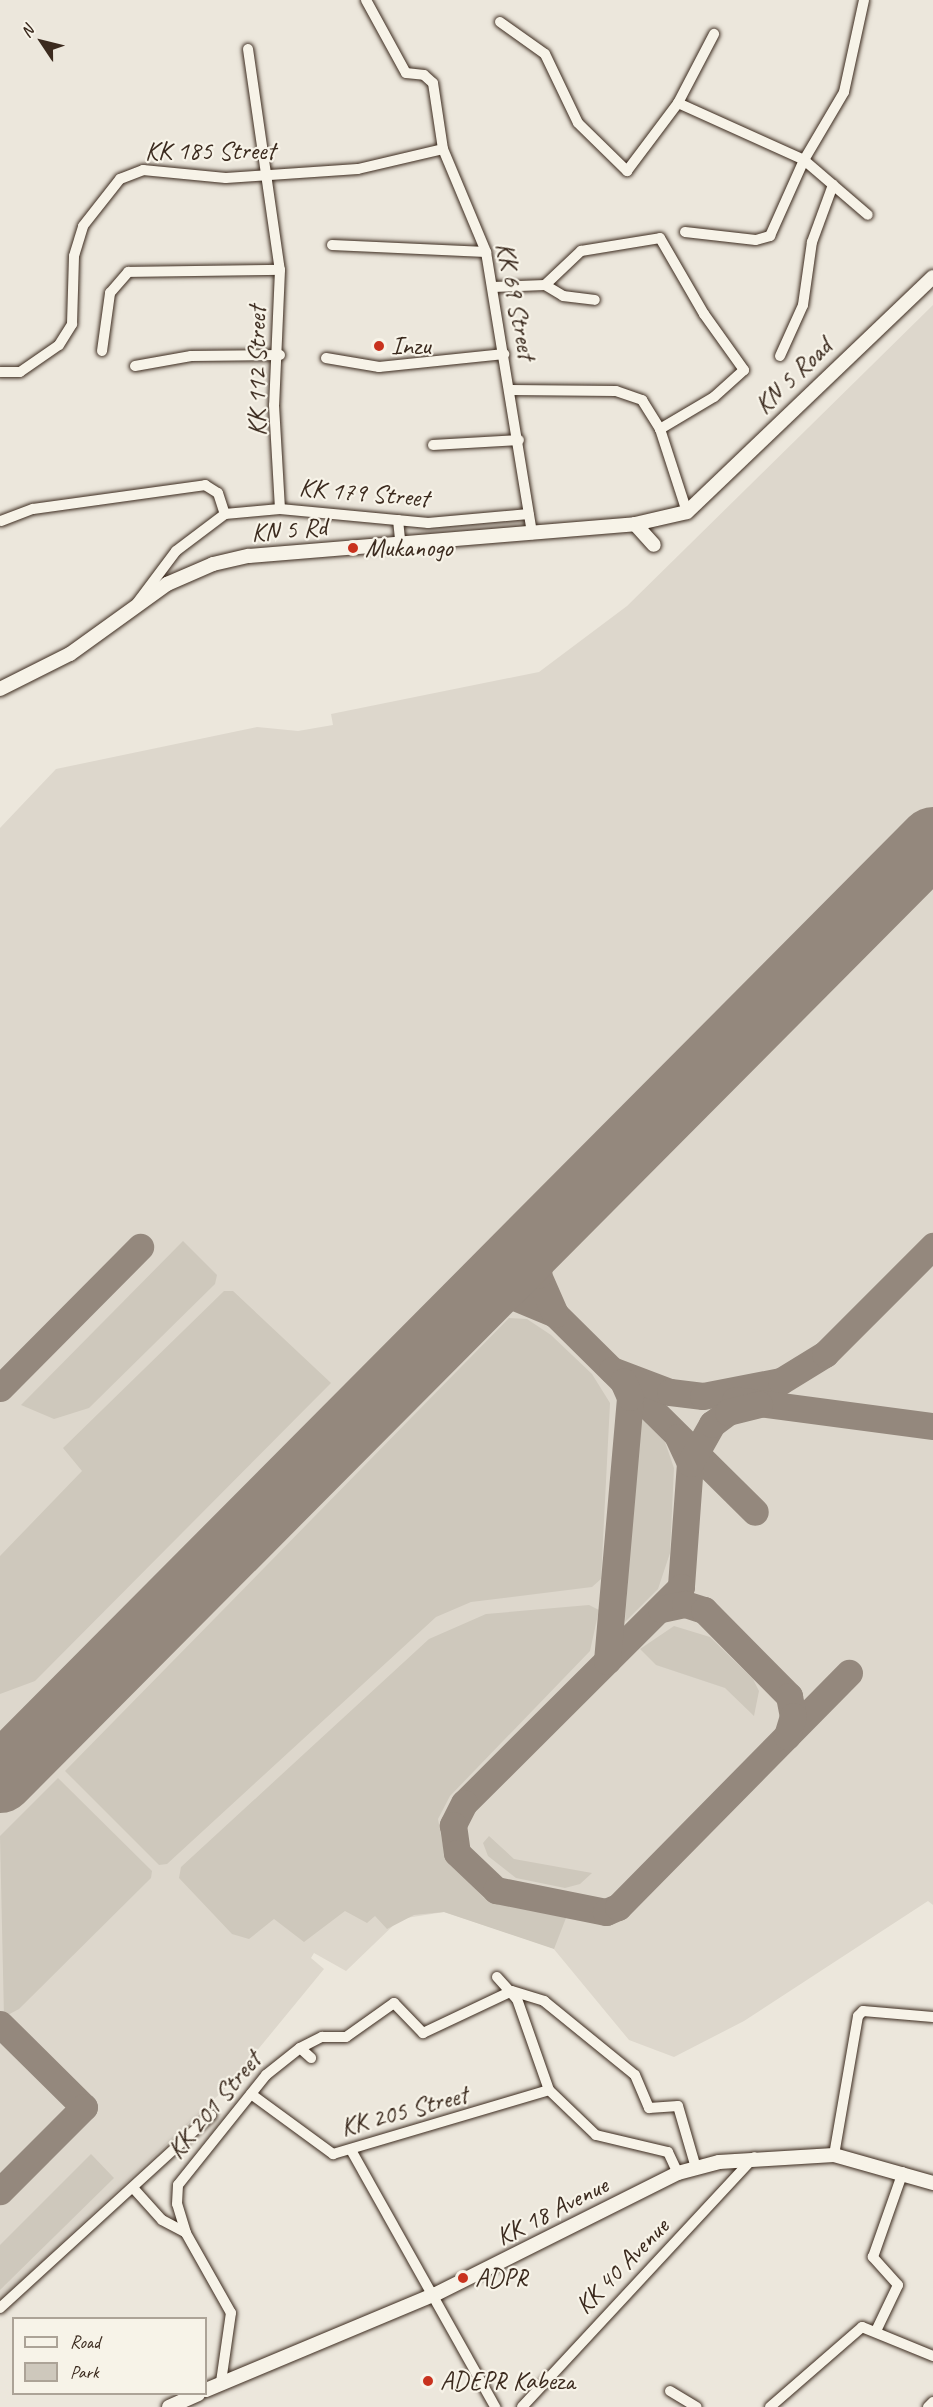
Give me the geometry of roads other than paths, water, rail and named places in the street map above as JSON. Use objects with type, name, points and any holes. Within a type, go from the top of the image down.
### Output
[{"type":"main road","name":"KN 5 Road","points":[[687,512],[933,277]]},
{"type":"main road","name":"KN 5 Rd","points":[[3,685],[70,654],[135,606],[186,574],[222,562],[635,524],[687,512]]},
{"type":"main road","points":[[635,524],[654,545]]},
{"type":"main road","name":"KK 18 Avenue","points":[[207,2389],[436,2294],[678,2173],[755,2156],[834,2155],[903,2172],[933,2183]]},
{"type":"main road","points":[[169,2407],[196,2395]]},
{"type":"street","name":"KK 69 Street","points":[[366,0],[406,73],[424,75],[433,83],[443,150],[486,252],[519,440],[532,534]]},
{"type":"street","points":[[685,232],[764,240],[798,181],[804,160],[844,92],[864,0]]},
{"type":"street","points":[[500,22],[545,54],[578,123],[622,169],[638,163],[678,103],[714,34]]},
{"type":"street","name":"KK 112 Street","points":[[248,49],[280,270],[280,355],[274,405],[280,509]]},
{"type":"street","points":[[678,103],[804,160],[868,214]]},
{"type":"street","name":"KK 185 Street","points":[[0,372],[20,372],[60,345],[72,324],[74,256],[83,226],[120,179],[143,170],[226,178],[358,169],[443,150]]},
{"type":"street","points":[[780,356],[803,305],[815,228],[833,185]]},
{"type":"street","points":[[545,285],[581,250],[656,236],[664,242],[704,314],[744,370],[714,397],[660,429]]},
{"type":"street","points":[[332,245],[486,252]]},
{"type":"street","name":"KK 112 Street","points":[[102,351],[110,292],[121,275],[138,270],[280,270]]},
{"type":"street","points":[[493,287],[545,285],[563,296],[595,300]]},
{"type":"street","points":[[326,358],[379,367],[504,354]]},
{"type":"street","points":[[135,366],[191,356],[280,355]]},
{"type":"street","points":[[510,390],[626,393],[647,404],[660,429],[687,512]]},
{"type":"street","points":[[433,445],[519,440]]},
{"type":"street","points":[[1,521],[33,509],[205,485],[218,493],[225,514],[176,551],[135,606]]},
{"type":"street","name":"KK 179 Street","points":[[225,514],[280,509],[428,523],[529,514]]},
{"type":"street","points":[[398,520],[401,547]]},
{"type":"street","points":[[497,1977],[512,1991],[544,2001],[634,2075],[649,2108],[678,2106],[696,2168]]},
{"type":"street","points":[[300,2048],[322,2037],[346,2037],[394,2003],[423,2033],[512,1991]]},
{"type":"street","points":[[512,1991],[549,2090],[597,2135],[668,2152],[678,2173]]},
{"type":"street","points":[[834,2155],[858,2016],[863,2011],[933,2017]]},
{"type":"street","name":"KK 201 Street","points":[[221,2382],[231,2313],[186,2233],[177,2204],[178,2185],[251,2094],[300,2048],[311,2058]]},
{"type":"street","name":"KK 205 Street","points":[[251,2094],[325,2153],[351,2150],[549,2090]]},
{"type":"street","points":[[0,2308],[56,2253],[135,2190],[211,2115]]},
{"type":"street","points":[[351,2150],[436,2294],[495,2407]]},
{"type":"street","name":"KK 40 Avenue","points":[[528,2404],[755,2156]]},
{"type":"street","points":[[876,2331],[898,2285],[876,2267],[873,2257],[903,2172]]},
{"type":"street","points":[[135,2190],[162,2220],[186,2233]]},
{"type":"street","points":[[770,2407],[862,2327],[933,2356]]},
{"type":"street","points":[[670,2391],[697,2407]]},
{"type":"street","points":[[928,2407],[933,2402]]},
{"type":"place","name":"Inzu","points":[[379,346]]},
{"type":"place","name":"Mukanogo","points":[[353,548]]},
{"type":"place","name":"ADPR","points":[[463,2278]]},
{"type":"place","name":"ADEPR Kabeza","points":[[428,2381]]}]
